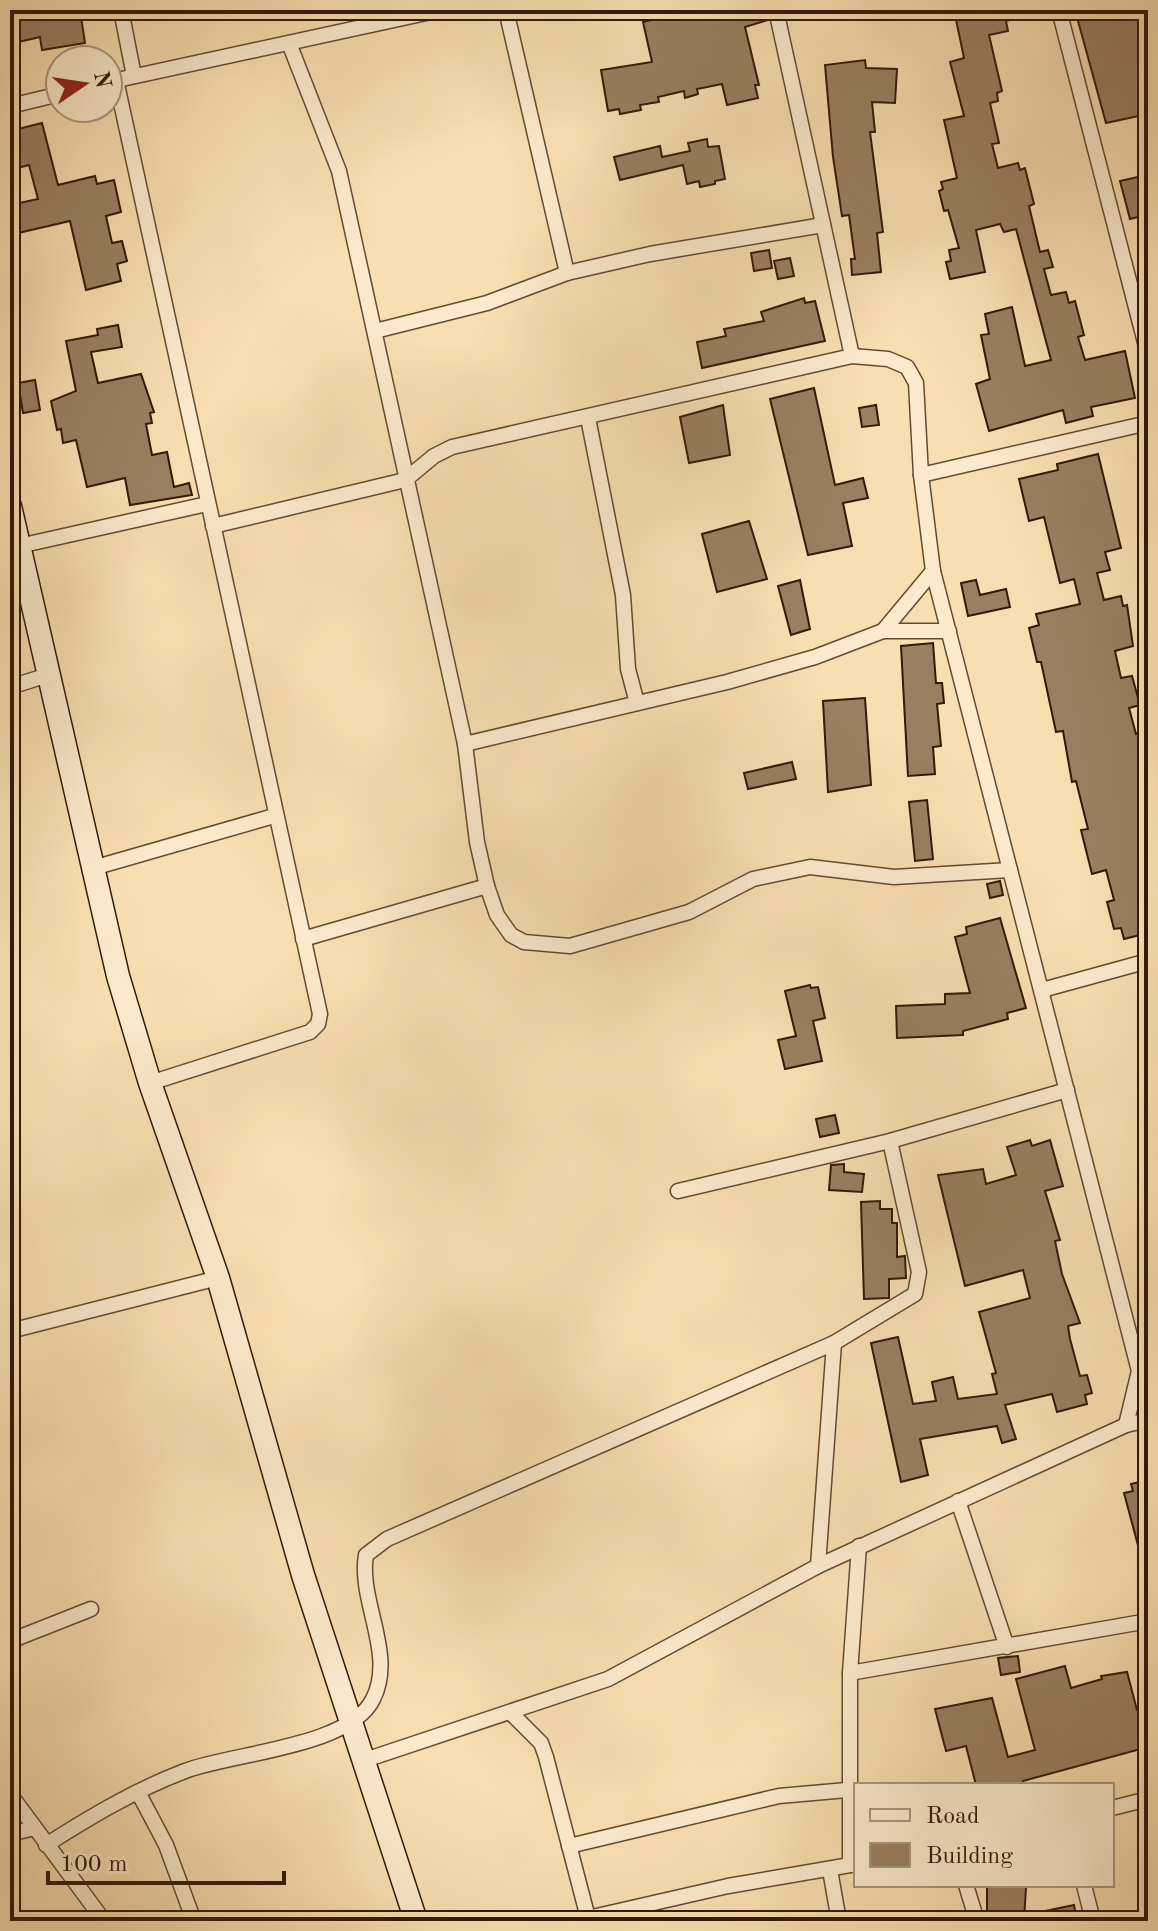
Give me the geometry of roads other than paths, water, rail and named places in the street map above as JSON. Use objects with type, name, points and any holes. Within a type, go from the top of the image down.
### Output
[{"type":"street","points":[[121,10],[134,76]]},
{"type":"street","points":[[124,78],[440,10]]},
{"type":"street","points":[[506,10],[567,273]]},
{"type":"street","points":[[776,10],[852,356]]},
{"type":"street","points":[[1059,10],[1148,354]]},
{"type":"street","points":[[289,43],[339,171],[465,744],[477,842],[497,915],[511,935],[524,942],[570,946],[689,912],[753,879],[810,867],[894,877],[1010,870]]},
{"type":"street","points":[[10,106],[44,98]]},
{"type":"street","points":[[122,124],[320,1014],[318,1024],[310,1032],[150,1083]]},
{"type":"street","points":[[375,331],[487,303],[567,273],[650,254],[823,225]]},
{"type":"street","points":[[213,526],[405,480],[434,456],[452,447],[852,356],[888,359],[907,367],[916,383],[921,475],[933,571],[1144,1375],[1126,1425]]},
{"type":"street","points":[[588,418],[623,595],[628,669],[637,703]]},
{"type":"street","points":[[921,475],[1148,423]]},
{"type":"street","points":[[19,546],[207,504]]},
{"type":"street","points":[[10,506],[118,976],[150,1083],[218,1278],[303,1575],[416,1921]]},
{"type":"street","points":[[883,631],[933,571]]},
{"type":"street","points":[[465,744],[801,661],[883,631],[949,631]]},
{"type":"street","points":[[10,687],[48,675]]},
{"type":"street","points":[[93,868],[274,816]]},
{"type":"street","points":[[303,939],[487,886]]},
{"type":"street","points":[[1042,990],[1148,961]]},
{"type":"street","points":[[678,1191],[890,1141],[1067,1090]]},
{"type":"street","points":[[46,1845],[138,1792],[188,1769],[351,1724],[373,1699],[379,1681],[379,1655],[363,1572],[366,1555],[387,1539],[834,1343],[915,1294],[919,1272],[890,1141]]},
{"type":"street","points":[[10,1331],[218,1278]]},
{"type":"street","points":[[818,1566],[834,1343]]},
{"type":"street","points":[[362,1761],[608,1679],[859,1546],[1126,1425],[1148,1420]]},
{"type":"street","points":[[958,1501],[1007,1647]]},
{"type":"street","points":[[510,1712],[541,1743],[588,1918],[728,1886],[853,1865],[847,1790],[850,1673],[859,1546]]},
{"type":"street","points":[[10,1641],[91,1609]]},
{"type":"street","points":[[850,1673],[1148,1621]]},
{"type":"street","points":[[569,1846],[779,1796],[847,1790]]},
{"type":"street","points":[[138,1792],[166,1845],[194,1921]]},
{"type":"street","points":[[10,1794],[104,1921]]},
{"type":"street","points":[[1114,1808],[1148,1799]]},
{"type":"street","points":[[10,1834],[34,1828]]},
{"type":"street","points":[[830,1870],[839,1921]]},
{"type":"street","points":[[967,1887],[977,1921]]},
{"type":"street","points":[[1084,1887],[1093,1921]]}]
